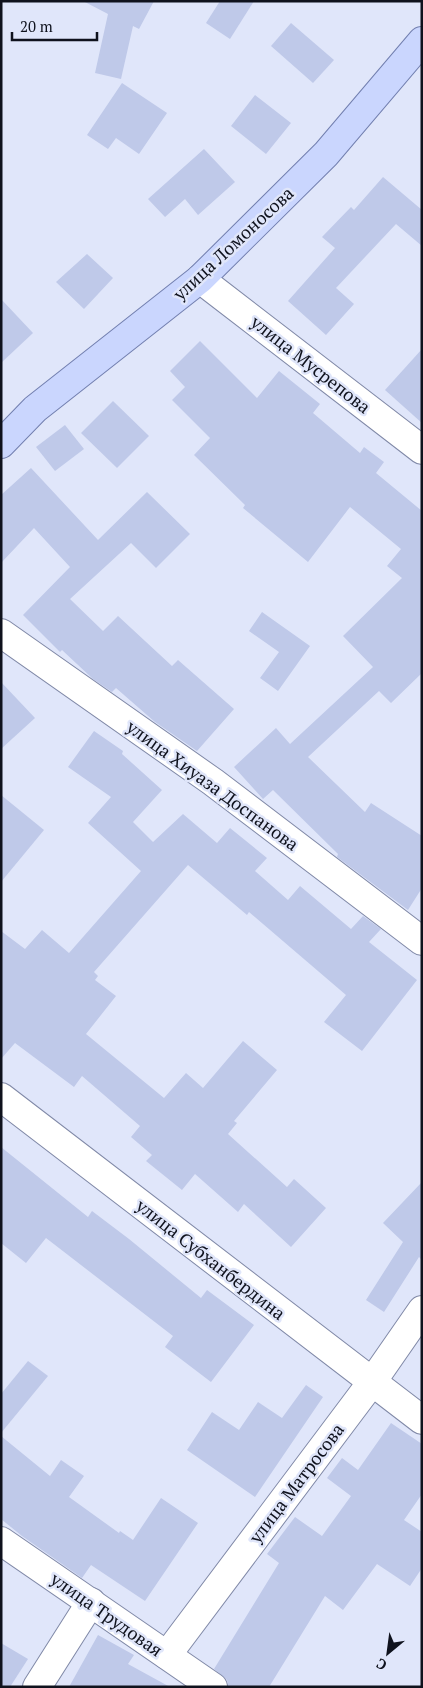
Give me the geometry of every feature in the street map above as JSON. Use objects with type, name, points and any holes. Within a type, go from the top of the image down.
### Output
[{"type":"main road","name":"улица Ломоносова","points":[[1,444],[36,409],[200,278],[326,154],[422,41]]},
{"type":"street","name":"улица Мусрепова","points":[[200,278],[422,450]]},
{"type":"street","name":"улица Хиуаза Доспанова","points":[[1,633],[213,782],[422,941]]},
{"type":"street","name":"улица Субханбердина","points":[[1,1097],[422,1420]]},
{"type":"street","name":"улица Матросова","points":[[167,1655],[372,1382],[422,1310]]},
{"type":"street","name":"улица Трудовая","points":[[1,1541],[213,1687]]},
{"type":"street","points":[[37,1687],[91,1602]]},
{"type":"building","points":[[83,1],[154,1],[139,29],[133,26],[121,79],[95,73],[108,14]]},
{"type":"building","points":[[220,1],[254,1],[230,39],[206,23]]},
{"type":"building","points":[[291,23],[334,60],[313,83],[271,46]]},
{"type":"building","points":[[122,83],[167,113],[139,154],[116,138],[108,149],[87,135]]},
{"type":"building","points":[[255,95],[291,123],[266,154],[231,126]]},
{"type":"building","points":[[204,149],[235,182],[198,215],[185,199],[165,217],[148,199]]},
{"type":"building","points":[[383,177],[422,210],[422,246],[396,224],[336,288],[354,304],[326,335],[288,301],[335,248],[322,237],[351,207],[354,210]]},
{"type":"building","points":[[87,254],[113,278],[84,309],[56,282]]},
{"type":"building","points":[[1,299],[33,333],[1,363]]},
{"type":"building","points":[[200,341],[257,398],[279,371],[320,404],[313,413],[360,453],[364,447],[384,462],[376,473],[422,511],[422,673],[391,703],[379,691],[308,757],[365,812],[371,803],[422,836],[422,888],[408,910],[337,857],[338,854],[273,790],[263,799],[234,767],[276,728],[290,744],[373,667],[343,636],[402,578],[387,566],[401,549],[350,507],[308,562],[243,508],[245,505],[194,455],[210,438],[172,400],[185,387],[170,371]]},
{"type":"building","points":[[422,349],[422,423],[385,390]]},
{"type":"building","points":[[113,401],[149,436],[117,468],[81,433]]},
{"type":"building","points":[[65,425],[84,449],[55,471],[36,447]]},
{"type":"building","points":[[31,468],[98,540],[147,492],[190,534],[156,568],[131,543],[70,599],[103,631],[118,616],[172,666],[178,660],[234,709],[197,751],[155,722],[116,688],[112,692],[93,679],[62,650],[60,652],[23,615],[70,567],[34,528],[1,563],[1,495]]},
{"type":"building","points":[[262,612],[310,646],[278,691],[260,678],[279,652],[249,631]]},
{"type":"building","points":[[1,682],[35,718],[1,749]]},
{"type":"building","points":[[94,731],[123,751],[122,754],[162,790],[133,822],[153,842],[183,814],[217,843],[230,828],[267,858],[255,871],[288,900],[300,886],[351,929],[363,916],[381,929],[369,942],[417,980],[362,1051],[324,1022],[346,995],[249,912],[247,915],[188,865],[94,972],[98,976],[95,980],[116,996],[86,1034],[164,1098],[186,1073],[203,1088],[243,1041],[277,1070],[234,1121],[237,1123],[228,1134],[287,1187],[294,1179],[326,1208],[291,1247],[244,1204],[238,1212],[195,1174],[182,1190],[146,1161],[152,1155],[131,1137],[140,1126],[82,1076],[74,1087],[15,1043],[1,1059],[1,931],[25,949],[42,930],[69,953],[141,871],[88,823],[111,797],[68,767]]},
{"type":"building","points":[[1,795],[44,830],[1,882]]},
{"type":"building","points":[[1,1147],[88,1217],[92,1211],[201,1298],[207,1290],[254,1325],[211,1382],[165,1347],[173,1336],[46,1238],[26,1263],[1,1243]]},
{"type":"building","points":[[422,1182],[422,1260],[419,1257],[384,1312],[366,1300],[403,1242],[383,1223]]},
{"type":"building","points":[[28,1361],[48,1376],[1,1433],[1,1394]]},
{"type":"building","points":[[306,1385],[323,1397],[255,1497],[187,1450],[212,1412],[239,1430],[258,1402],[282,1418]]},
{"type":"building","points":[[391,1423],[422,1444],[422,1494],[404,1520],[422,1532],[422,1568],[410,1586],[377,1564],[343,1610],[325,1596],[269,1687],[228,1687],[227,1680],[214,1669],[279,1563],[267,1554],[295,1517],[322,1536],[351,1496],[327,1478],[342,1458],[358,1470]]},
{"type":"building","points":[[1,1436],[50,1476],[61,1460],[84,1476],[69,1497],[119,1533],[120,1531],[133,1540],[161,1498],[198,1523],[145,1601],[91,1565],[82,1578],[1,1519]]},
{"type":"building","points":[[98,1635],[134,1655],[128,1664],[170,1687],[69,1687]]},
{"type":"building","points":[[1,1643],[28,1659],[10,1687],[1,1687]]}]
